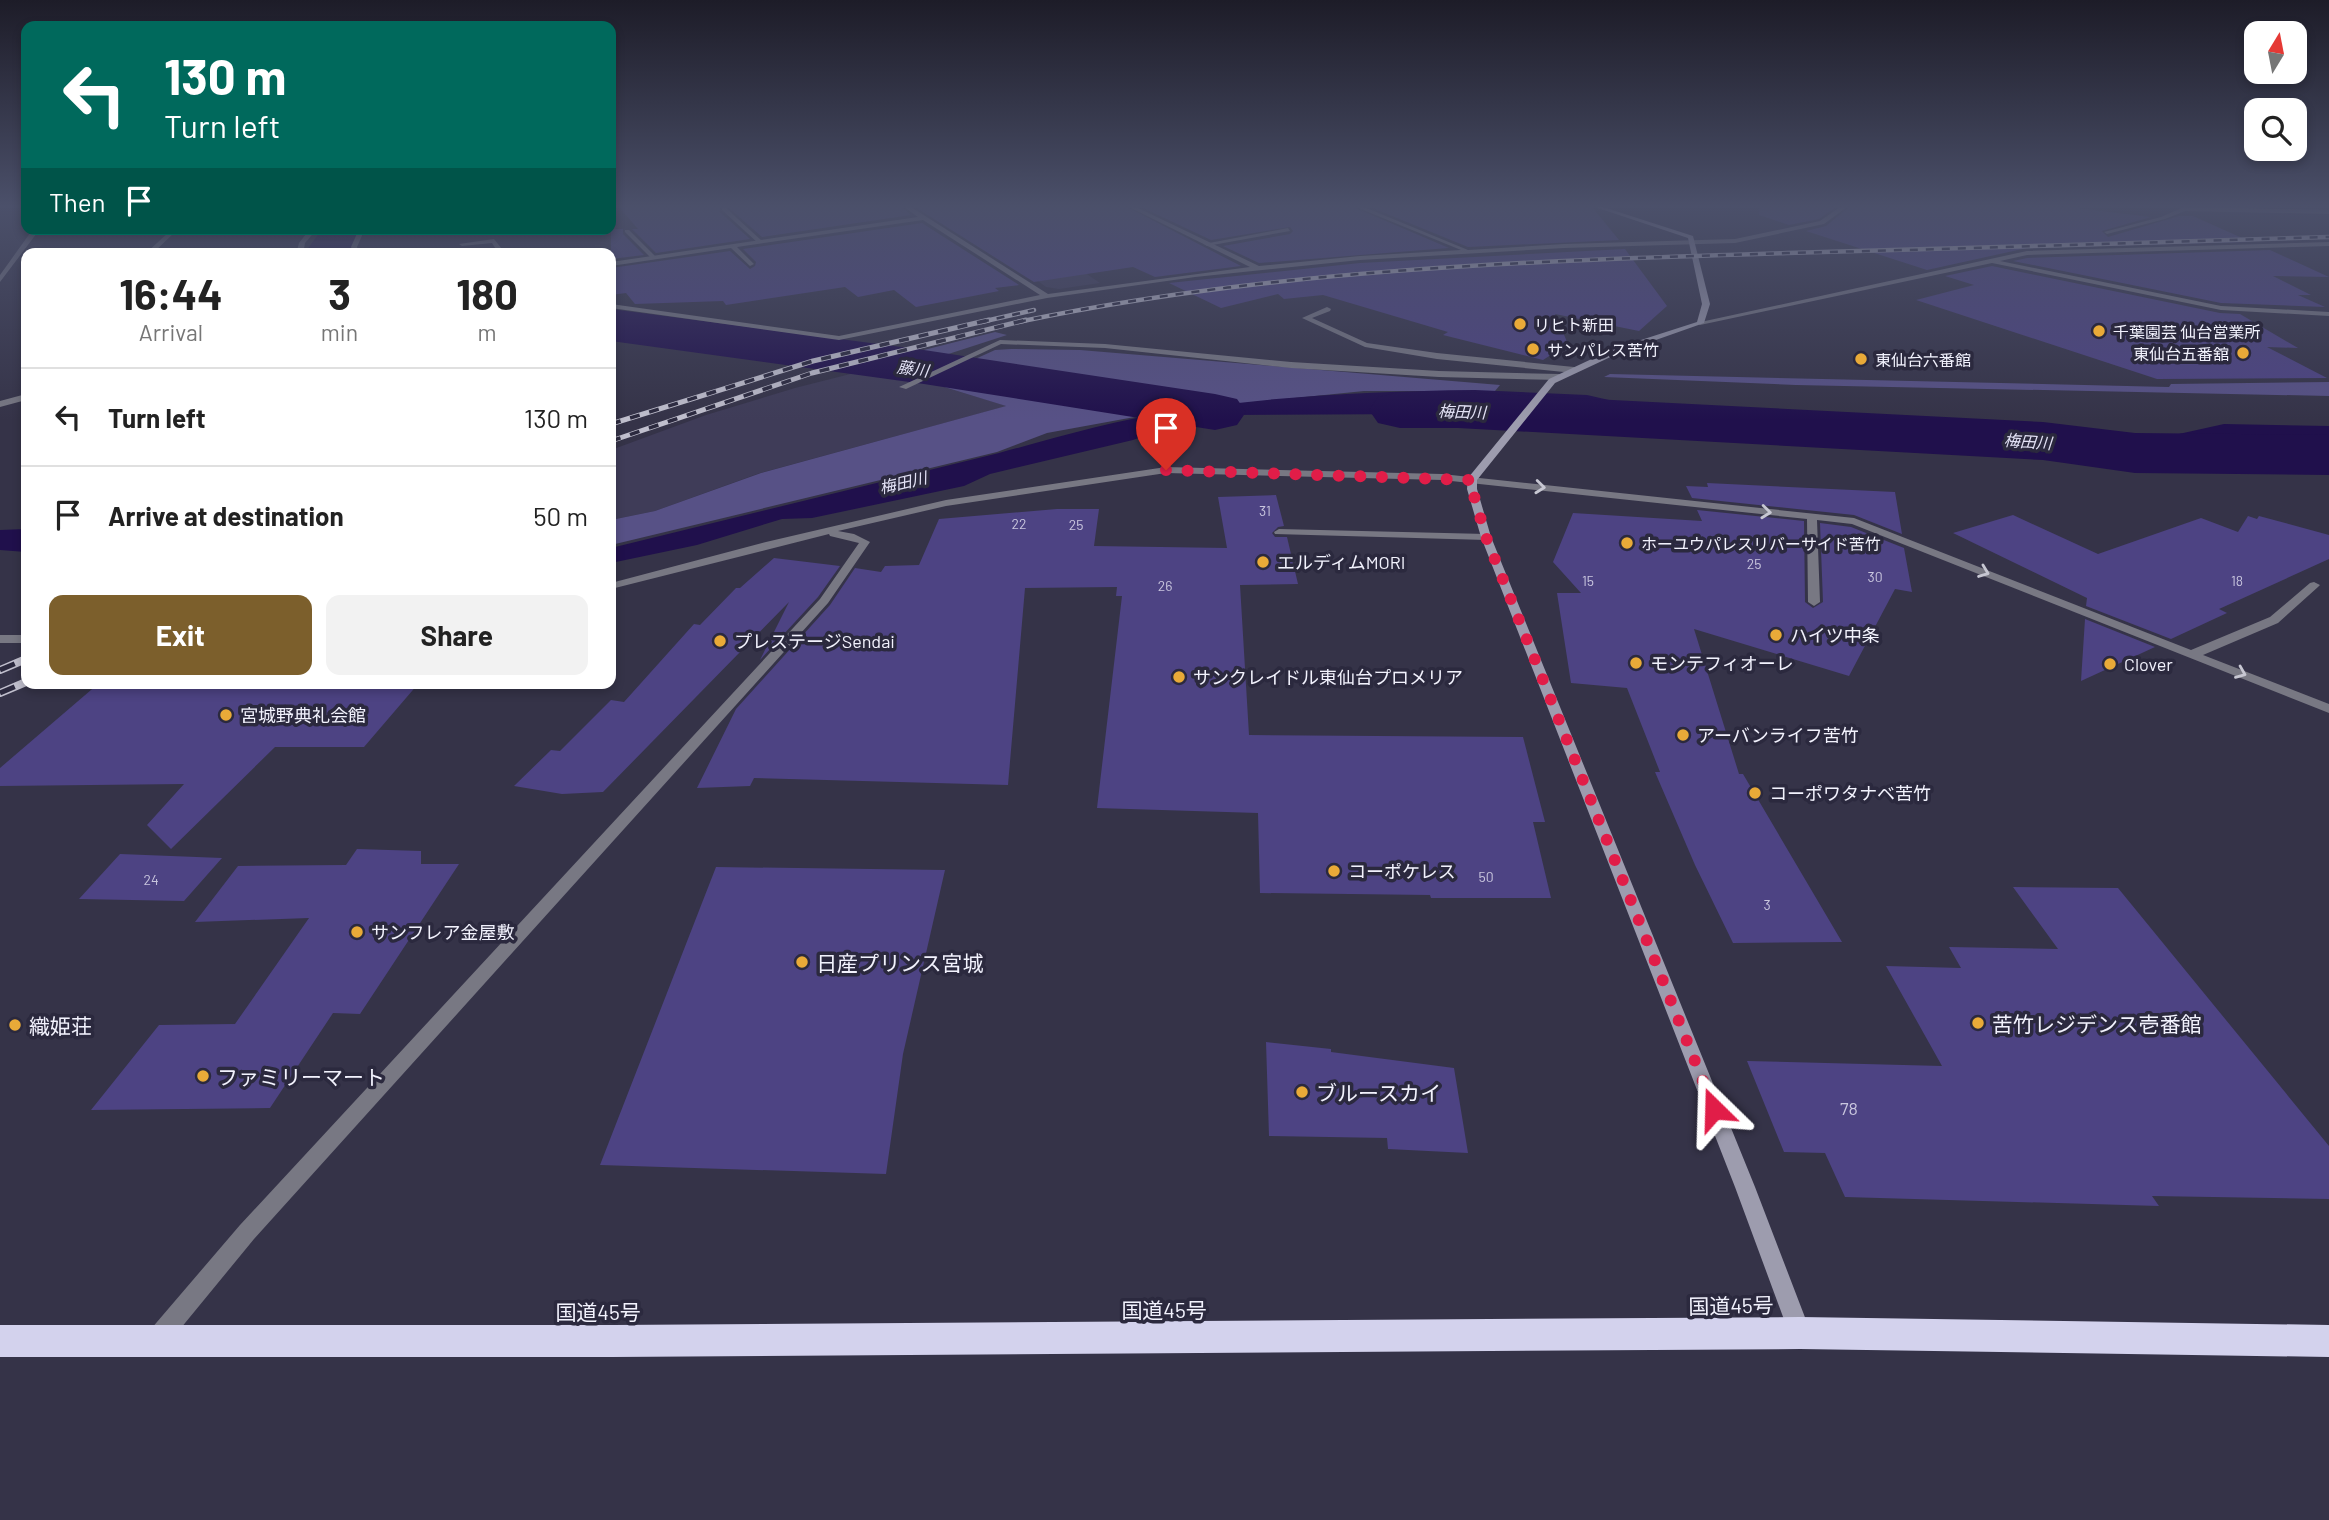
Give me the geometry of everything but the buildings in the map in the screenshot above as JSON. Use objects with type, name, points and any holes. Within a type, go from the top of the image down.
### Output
[{"type":"highway","name":"国道45号","points":[[0,1340],[640,1341],[1800,1333],[2329,1341]]},
{"type":"street","points":[[1019,278],[1047,296]]},
{"type":"street","points":[[616,307],[839,338],[1047,296],[1188,278]]},
{"type":"street","points":[[1700,323],[1706,303],[1701,278]]},
{"type":"street","points":[[1800,1333],[1740,1174],[1486,537],[1472,489],[1474,477],[1548,385],[1559,377],[1616,351],[1700,323],[1911,278]]},
{"type":"street","points":[[2073,278],[2221,308],[2329,314]]},
{"type":"street","points":[[1327,309],[1306,318],[1365,345],[1437,356],[1574,370]]},
{"type":"street","points":[[902,387],[1000,341],[1105,346],[1305,365],[1438,374],[1559,377]]},
{"type":"street","points":[[0,404],[21,398]]},
{"type":"street","points":[[616,585],[766,545],[946,503],[1166,470],[1474,477],[1854,521],[2329,709]]},
{"type":"street","points":[[1812,517],[1814,602]]},
{"type":"street","points":[[1279,532],[1486,537]]},
{"type":"street","points":[[156,1341],[247,1232],[824,601],[865,542],[850,536],[823,533]]},
{"type":"street","points":[[2193,654],[2274,620],[2314,585]]},
{"type":"street","points":[[0,639],[21,639]]},
{"type":"shaded area","points":[[1034,278],[1093,278],[1100,283],[1059,289],[1046,287]]},
{"type":"shaded area","points":[[616,314],[799,342],[801,345],[795,348],[616,322]]},
{"type":"shaded area","points":[[995,332],[1007,335],[933,359],[912,353]]},
{"type":"shaded area","points":[[995,350],[1080,350],[1500,385],[1495,391],[1364,391],[1216,406],[962,365]]},
{"type":"shaded area","points":[[878,367],[1007,406],[760,473],[655,511],[616,519],[616,448],[706,415]]},
{"type":"shaded area","points":[[946,374],[1136,401],[1173,410],[1047,433],[997,452],[616,544],[616,519],[655,511],[761,473],[1006,406],[928,382]]},
{"type":"shaded area","points":[[1610,374],[2169,387],[2171,384],[2329,382],[2329,396],[1796,385],[1604,377]]},
{"type":"water","points":[[1475,390],[1587,395],[1622,403],[1852,420],[2010,446],[2138,443],[2224,424],[2329,426],[2329,464],[2016,458],[1897,440],[1754,429],[1624,413],[1225,415],[1182,422],[1133,440],[990,474],[964,486],[812,518],[782,519],[697,545],[616,562],[616,547],[1087,429],[1213,406],[1363,393]]},
{"type":"water","points":[[21,529],[21,552],[0,550],[0,530]]},
{"type":"waterway","name":"藤川","points":[[616,326],[924,367],[1215,412]]},
{"type":"waterway","name":"梅田川","points":[[1400,410],[1458,410],[2043,441],[2135,453],[2329,455]]},
{"type":"railway","points":[[1018,322],[1113,304],[1317,278]]},
{"type":"railway","points":[[981,322],[1034,310]]},
{"type":"railway","points":[[616,422],[813,361],[989,320]]},
{"type":"railway","points":[[616,439],[812,373],[1026,320]]},
{"type":"railway","points":[[0,670],[21,661]]},
{"type":"railway","points":[[0,693],[21,684]]},
{"type":"place","name":"リヒト新田","points":[[1520,324]]},
{"type":"place","name":"千葉園芸 仙台営業所","points":[[2099,331]]},
{"type":"place","name":"サンパレス苦竹","points":[[1533,349]]},
{"type":"place","name":"東仙台五番舘","points":[[2243,353]]},
{"type":"place","name":"東仙台六番館","points":[[1861,359]]},
{"type":"place","name":"ホーユウパレスリバーサイド苦竹","points":[[1627,543]]},
{"type":"place","name":"エルディムMORI","points":[[1263,562]]},
{"type":"place","name":"ハイツ中条","points":[[1776,635]]},
{"type":"place","name":"プレステージSendai","points":[[720,641]]},
{"type":"place","name":"モンテフィオーレ","points":[[1636,663]]},
{"type":"place","name":"Clover","points":[[2110,664]]},
{"type":"place","name":"サンクレイドル東仙台プロメリア","points":[[1179,677]]},
{"type":"place","name":"宮城野典礼会館","points":[[226,715]]},
{"type":"place","name":"アーバンライフ苦竹","points":[[1683,735]]},
{"type":"place","name":"コーポワタナベ苦竹","points":[[1755,793]]},
{"type":"place","name":"コーポケレス","points":[[1334,871]]},
{"type":"place","name":"サンフレア金屋敷","points":[[357,932]]},
{"type":"place","name":"日産プリンス宮城","points":[[802,962]]},
{"type":"place","name":"苦竹レジデンス壱番館","points":[[1978,1023]]},
{"type":"place","name":"織姫荘","points":[[15,1025]]},
{"type":"place","name":"ファミリーマート","points":[[203,1076]]},
{"type":"place","name":"ブルースカイ","points":[[1302,1092]]},
{"type":"route","points":[[1166,470],[1472,480],[1472,489],[1486,537],[1714,1109]]}]
